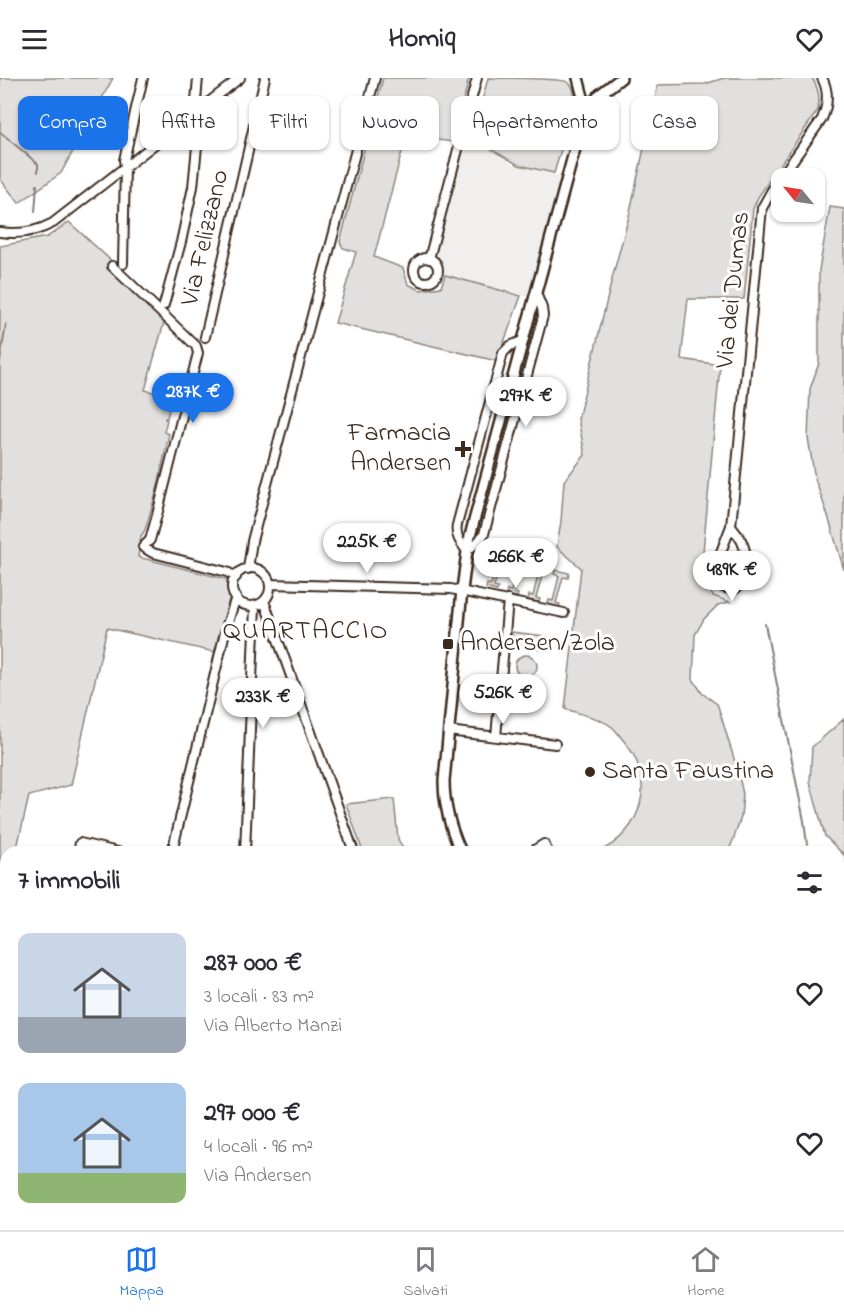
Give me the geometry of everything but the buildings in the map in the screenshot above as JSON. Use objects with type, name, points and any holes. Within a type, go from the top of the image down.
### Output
[{"type":"street","points":[[123,264],[124,160],[144,78]]},
{"type":"street","points":[[196,96],[198,78]]},
{"type":"street","points":[[216,96],[240,78]]},
{"type":"street","name":"Via Felizzano","points":[[205,337],[265,78]]},
{"type":"street","points":[[248,569],[255,530],[375,78]]},
{"type":"street","points":[[429,259],[477,78]]},
{"type":"street","points":[[578,78],[583,96]]},
{"type":"street","points":[[598,96],[621,78]]},
{"type":"street","name":"Via dei Dumas","points":[[731,526],[742,542],[747,573],[739,586],[733,590],[723,586],[714,570],[731,526],[762,208],[822,119],[828,101],[822,78]]},
{"type":"street","points":[[0,232],[32,231],[53,223],[147,150]]},
{"type":"street","points":[[164,305],[193,187],[197,150]]},
{"type":"street","points":[[459,846],[450,824],[444,790],[467,551],[575,150]]},
{"type":"street","points":[[112,266],[196,346],[198,353],[158,515],[150,540],[143,547],[153,553],[227,572],[236,577]]},
{"type":"street","points":[[467,551],[484,534],[543,316],[536,293]]},
{"type":"street","points":[[467,551],[456,534],[457,525],[502,357],[507,348],[522,341]]},
{"type":"street","points":[[248,569],[262,572],[270,584],[269,594],[264,601],[255,606],[242,603],[236,597],[233,586],[236,577],[248,569]]},
{"type":"street","points":[[270,584],[462,590],[564,613]]},
{"type":"street","points":[[173,846],[228,620],[236,597]]},
{"type":"street","points":[[496,737],[508,600]]},
{"type":"street","points":[[264,601],[352,846]]},
{"type":"street","points":[[245,846],[255,606]]},
{"type":"street","points":[[448,731],[555,744]]},
{"type":"street","points":[[79,846],[80,843],[93,846]]},
{"type":"shaded area","points":[[0,78],[113,78],[103,96],[18,96],[18,150],[74,150],[61,173],[19,203],[0,179]]},
{"type":"shaded area","points":[[383,78],[469,78],[464,96],[451,96],[451,142],[439,140],[439,96],[378,96]]},
{"type":"shaded area","points":[[488,78],[529,78],[568,82],[572,86],[574,96],[483,96]]},
{"type":"shaded area","points":[[724,78],[812,78],[819,98],[818,110],[778,168],[771,168],[771,178],[753,209],[744,299],[688,299],[681,359],[720,365],[701,574],[713,596],[730,602],[718,605],[704,619],[695,635],[693,679],[702,693],[718,706],[743,794],[741,817],[731,846],[608,846],[626,832],[635,818],[642,788],[640,772],[634,756],[614,729],[595,718],[565,709],[581,568],[557,547],[564,481],[585,455],[578,419],[644,150],[718,150],[718,96],[656,96],[658,85],[705,84]]},
{"type":"shaded area","points":[[364,150],[402,150],[374,257],[403,268],[408,284],[420,290],[441,287],[445,275],[521,296],[497,361],[335,323],[356,252],[343,248],[340,242]]},
{"type":"shaded area","points":[[464,150],[490,150],[514,165],[560,176],[528,297],[445,275],[436,256]]},
{"type":"shaded area","points":[[492,150],[561,150],[554,173],[519,165]]},
{"type":"shaded area","points":[[830,207],[844,209],[844,570],[815,479],[808,438],[810,389],[819,363],[819,270]]},
{"type":"shaded area","points":[[69,222],[167,312],[145,390],[172,397],[167,418],[165,418],[167,420],[164,432],[169,434],[157,490],[145,530],[141,536],[138,557],[229,580],[230,595],[219,644],[214,652],[107,628],[71,785],[29,796],[17,846],[0,846],[0,246],[47,237]]},
{"type":"shaded area","points":[[493,554],[507,558],[506,562],[501,561],[494,587],[498,588],[497,591],[486,588],[487,584],[491,585],[497,560],[492,559]]},
{"type":"shaded area","points":[[513,560],[527,564],[526,568],[521,567],[514,593],[518,594],[517,597],[506,595],[507,590],[511,591],[517,566],[512,565]]},
{"type":"shaded area","points":[[535,565],[549,569],[548,573],[543,572],[536,598],[540,599],[539,602],[528,600],[529,595],[533,596],[539,571],[534,570]]},
{"type":"shaded area","points":[[555,570],[569,573],[568,578],[563,577],[556,603],[560,604],[559,607],[548,604],[549,600],[553,601],[559,576],[554,574]]},
{"type":"shaded area","points":[[512,632],[544,636],[542,650],[510,646]]},
{"type":"shaded area","points":[[526,655],[536,662],[537,666],[530,676],[526,677],[516,670],[515,666],[522,656]]},
{"type":"shaded area","points":[[508,683],[540,688],[538,702],[506,697]]},
{"type":"shaded area","points":[[844,719],[844,846],[835,846],[825,836],[810,782],[812,747]]},
{"type":"shaded area","points":[[394,799],[398,839],[402,846],[361,846],[346,804]]},
{"type":"waterway","points":[[0,132],[38,164],[38,172]]},
{"type":"waterway","points":[[35,212],[37,185]]},
{"type":"waterway","points":[[0,361],[6,324]]},
{"type":"waterway","points":[[765,624],[807,846]]},
{"type":"place","name":"Farmacia Andersen","points":[[463,449]]},
{"type":"place","name":"Andersen/Zola","points":[[448,644]]},
{"type":"place","name":"Santa Faustina","points":[[590,772]]},
{"type":"district","name":"QUARTACCIO","points":[[306,631]]}]
